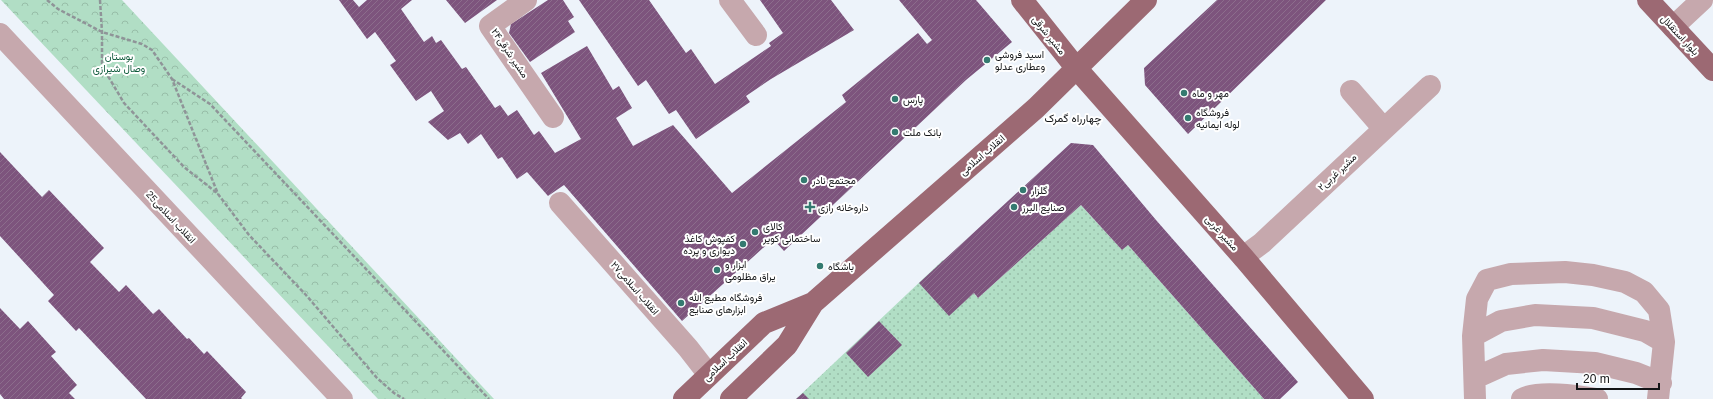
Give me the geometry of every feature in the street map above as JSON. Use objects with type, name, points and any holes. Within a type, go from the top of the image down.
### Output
[{"type":"main road","name":"مشیر شرقی","points":[[1022,0],[1078,69]]},
{"type":"main road","name":"انقلاب اسلامی","points":[[732,399],[787,345],[813,303],[1036,108],[1078,69],[1146,0]]},
{"type":"main road","name":"بلوار استقلال","points":[[1648,0],[1713,70]]},
{"type":"main road","name":"مشیر غربی","points":[[1078,69],[1243,257],[1363,399]]},
{"type":"main road","name":"انقلاب اسلامی","points":[[684,399],[764,324],[813,303]]},
{"type":"street","name":"مشیر شرقی۲۴","points":[[526,0],[490,26],[553,117]]},
{"type":"street","points":[[730,0],[756,35]]},
{"type":"street","points":[[1673,27],[1702,0]]},
{"type":"street","name":"25انقلاب اسلامی","points":[[0,34],[342,399]]},
{"type":"street","name":"۲مشیر غربی","points":[[1243,257],[1262,243],[1430,86]]},
{"type":"street","points":[[1351,91],[1384,129]]},
{"type":"street","name":"انقلاب اسلامی۲۷","points":[[560,203],[688,348],[709,375]]},
{"type":"street","points":[[1475,399],[1473,336],[1477,299],[1488,280],[1511,274],[1565,272],[1593,275],[1625,282],[1644,292],[1659,310],[1664,342],[1659,391]]},
{"type":"street","points":[[1473,336],[1501,321],[1535,315],[1593,318],[1646,331],[1664,342]]},
{"type":"street","points":[[1474,378],[1506,364],[1542,360],[1595,363],[1636,373],[1659,391]]},
{"type":"street","points":[[1522,399],[1527,396],[1546,395],[1597,399]]},
{"type":"path","points":[[47,0],[58,8],[102,32],[142,44],[152,50],[172,79],[218,194]]},
{"type":"path","points":[[100,0],[102,66],[124,103],[184,167],[218,194],[249,235],[306,295],[377,378],[394,393],[404,399]]},
{"type":"path","points":[[172,79],[210,104],[489,399]]},
{"type":"green space","name":"بوستان وصال شیرازی","points":[[1,0],[122,0],[494,399],[378,399]]},
{"type":"green space","points":[[1081,205],[1122,250],[1128,245],[1264,399],[796,399],[943,260],[978,298]]},
{"type":"building","points":[[339,0],[353,0],[359,7],[367,0],[412,0],[401,9],[424,42],[432,36],[436,43],[441,40],[462,69],[466,67],[495,108],[500,105],[508,116],[517,110],[534,135],[539,131],[555,153],[581,139],[541,73],[587,46],[613,90],[619,86],[632,108],[616,118],[633,146],[673,125],[732,193],[846,102],[842,95],[918,33],[927,44],[932,40],[899,0],[976,0],[1012,42],[966,80],[784,251],[773,239],[682,321],[564,185],[548,196],[527,172],[517,179],[502,157],[498,159],[481,134],[468,144],[460,133],[448,140],[428,122],[444,111],[431,91],[416,101],[390,65],[396,61],[375,32],[367,39]]},
{"type":"building","points":[[446,0],[497,0],[465,23]]},
{"type":"building","points":[[548,0],[563,0],[574,17],[568,21],[575,32],[530,62],[509,33],[511,24]]},
{"type":"building","points":[[579,0],[649,0],[686,53],[691,49],[715,84],[771,46],[769,43],[783,33],[760,0],[831,0],[854,30],[771,79],[746,96],[750,102],[696,139],[676,110],[669,114],[646,80],[638,86]]},
{"type":"building","points":[[1217,0],[1326,0],[1188,134],[1145,85],[1144,68]]},
{"type":"building","points":[[1071,143],[1093,145],[1156,220],[1298,382],[1280,399],[1264,399],[1128,245],[1122,250],[1081,205],[978,298],[974,293],[949,316],[919,283]]},
{"type":"building","points":[[0,152],[42,197],[49,190],[104,248],[90,262],[119,292],[126,285],[153,314],[159,309],[187,339],[189,338],[204,354],[207,351],[246,392],[241,398],[242,399],[146,399],[79,328],[76,331],[48,301],[54,295],[0,236]]},
{"type":"building","points":[[0,308],[20,329],[28,321],[56,352],[51,356],[77,385],[69,393],[75,399],[4,399],[0,394]]},
{"type":"building","points":[[879,321],[902,345],[868,377],[846,353]]},
{"type":"building","points":[[803,393],[809,399],[796,399]]},
{"type":"place","name":"اسید فروشی وعطاری عدلو","points":[[987,60]]},
{"type":"place","name":"مهر و ماه","points":[[1184,93]]},
{"type":"place","name":"پارس","points":[[895,99]]},
{"type":"place","name":"فروشگاه لوله ایمانیه","points":[[1188,118]]},
{"type":"place","name":"بانک ملت","points":[[895,132]]},
{"type":"place","name":"مجتمع نادر","points":[[804,180]]},
{"type":"place","name":"گلزار","points":[[1023,190]]},
{"type":"place","name":"داروخانه رازی","points":[[810,207]]},
{"type":"place","name":"صنایع البرز","points":[[1014,207]]},
{"type":"place","name":"کالای ساختمانی کویر","points":[[755,232]]},
{"type":"place","name":"کفپوش کاغذ دیواری و پرده","points":[[743,244]]},
{"type":"place","name":"باشگاه","points":[[820,266]]},
{"type":"place","name":"ابزار و یراق مظلومی","points":[[717,270]]},
{"type":"place","name":"فروشگاه مطیع الله ابزارهای صنایع","points":[[681,303]]},
{"type":"district","name":"چهارراه گمرک","points":[[1073,118]]}]
